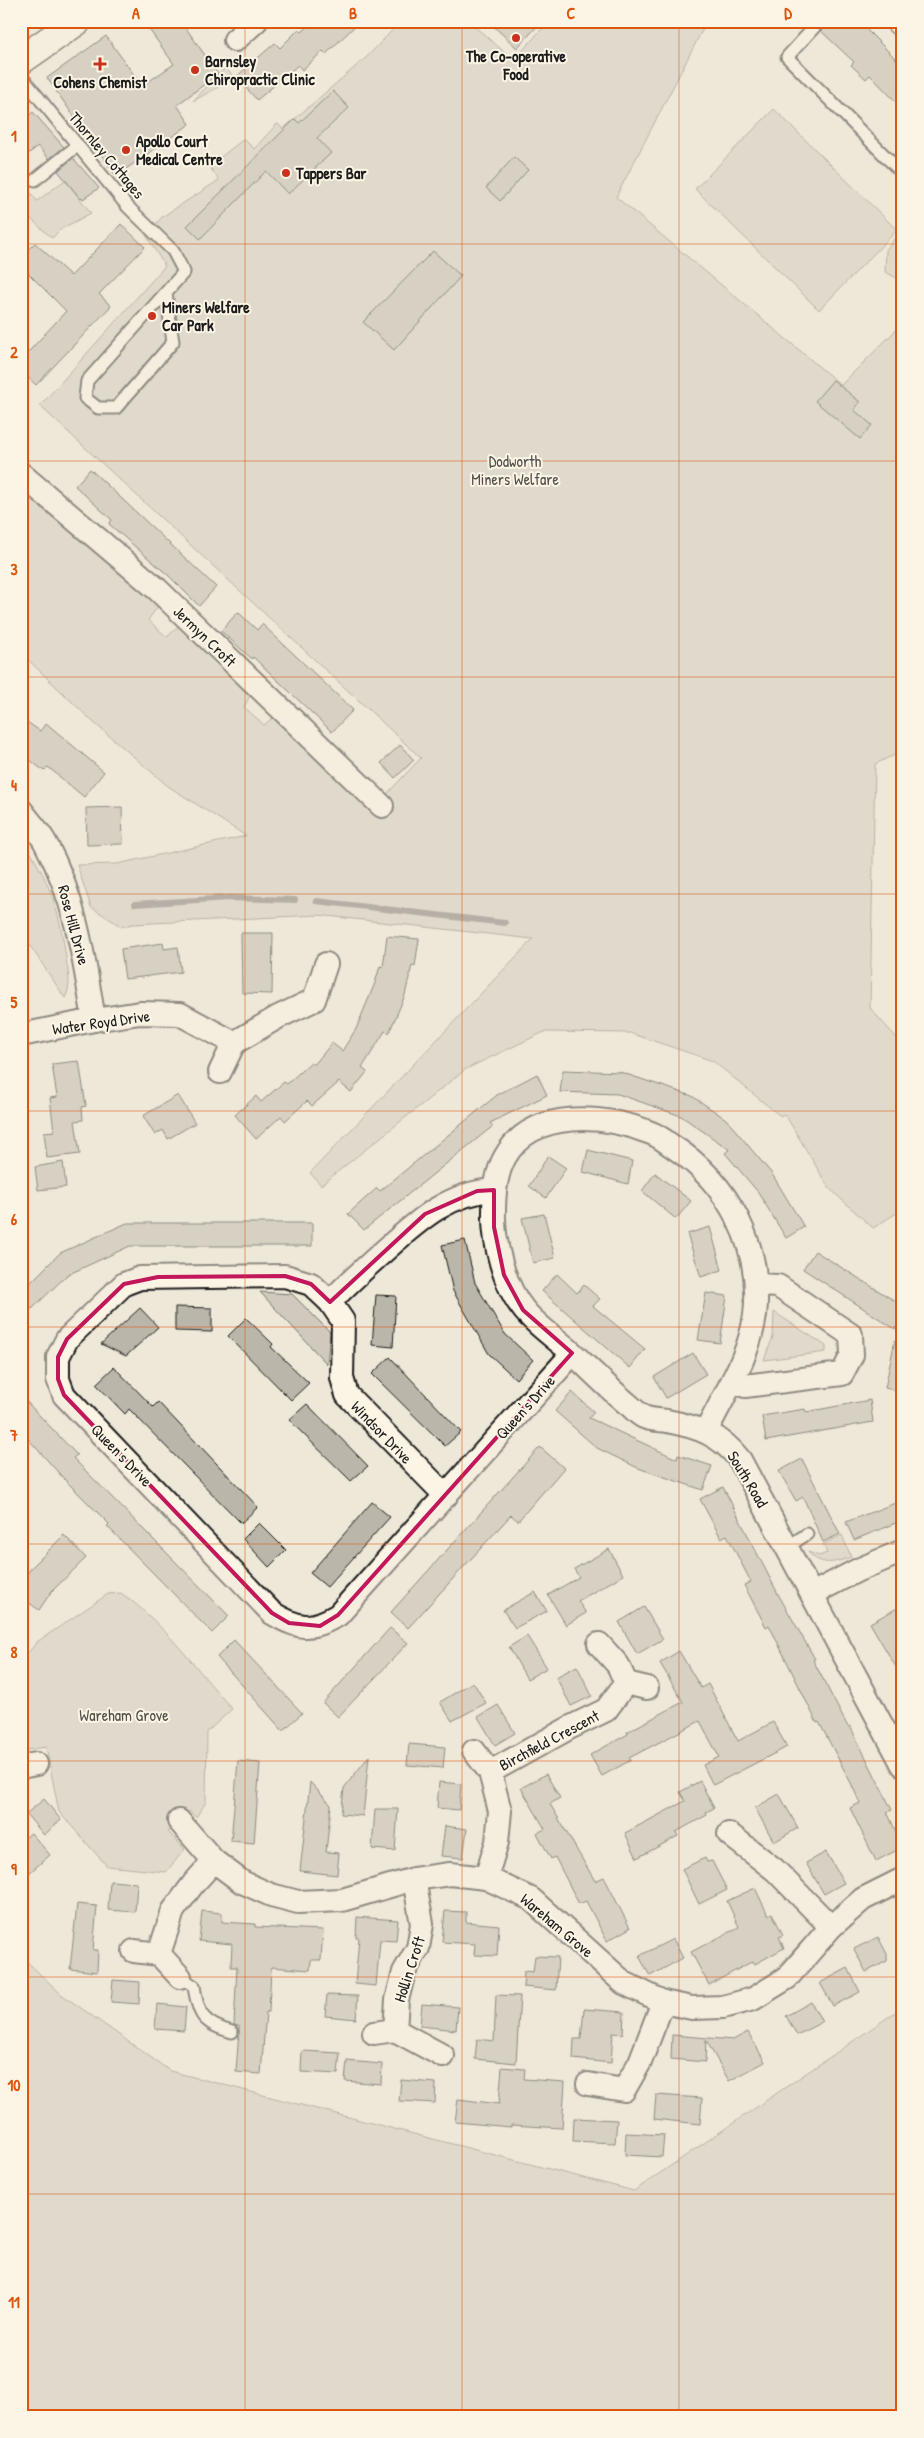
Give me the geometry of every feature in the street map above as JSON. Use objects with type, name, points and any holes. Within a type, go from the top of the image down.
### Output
[{"type":"main road","points":[[21,60],[77,21]]},
{"type":"street","points":[[235,40],[256,21]]},
{"type":"street","name":"Jermyn Croft","points":[[21,474],[157,589],[382,806]]},
{"type":"street","name":"Rose Hill Drive","points":[[21,810],[46,842],[69,895],[81,941],[94,1020]]},
{"type":"street","points":[[220,1072],[234,1043],[278,1016],[314,1000],[326,964]]},
{"type":"street","name":"Water Royd Drive","points":[[21,1035],[140,1013],[180,1014],[234,1043]]},
{"type":"street","name":"South Road","points":[[706,1432],[734,1381],[748,1348],[755,1314],[756,1285],[748,1240],[735,1212],[708,1175],[684,1154],[653,1134],[588,1119],[548,1123],[521,1137],[505,1158],[494,1190],[494,1227],[504,1275],[524,1310],[644,1417],[706,1432],[721,1439],[740,1460],[903,1765]]},
{"type":"street","points":[[330,1302],[425,1214],[454,1199],[477,1191],[494,1190]]},
{"type":"street","name":"Queen's Drive","points":[[330,1302],[311,1284],[286,1276],[140,1278],[124,1284],[66,1340],[58,1357],[58,1378],[64,1395],[272,1613],[289,1623],[302,1626],[320,1626],[338,1615],[572,1353]]},
{"type":"street","points":[[734,1381],[745,1386],[842,1374],[852,1355],[851,1335],[778,1286],[756,1285]]},
{"type":"street","name":"Windsor Drive","points":[[330,1302],[343,1321],[342,1378],[347,1395],[446,1496]]},
{"type":"street","points":[[812,1594],[858,1570],[903,1551]]},
{"type":"street","name":"Birchfield Crescent","points":[[490,1772],[571,1727],[606,1710],[636,1686],[599,1644]]},
{"type":"street","name":"Birchfield Crescent","points":[[474,1751],[490,1772],[500,1811],[497,1842],[486,1878]]},
{"type":"street","name":"Wareham Grove","points":[[179,1820],[214,1861],[242,1882],[271,1895],[298,1902],[342,1900],[414,1879],[450,1874],[486,1878],[508,1886],[531,1899],[624,1983],[645,1995],[663,2002],[692,2008],[715,2007],[753,1999],[787,1978],[831,1927],[863,1899],[903,1879]]},
{"type":"street","points":[[728,1834],[775,1870],[831,1927]]},
{"type":"street","points":[[159,1954],[173,1911],[194,1883],[214,1861]]},
{"type":"street","name":"Hollin Croft","points":[[414,1879],[422,1924],[418,1948],[404,1972],[397,2000],[385,2032],[444,2056]]},
{"type":"street","points":[[134,1952],[159,1954],[180,1977]]},
{"type":"street","points":[[588,2084],[624,2090],[640,2062],[663,2002]]},
{"type":"lane","points":[[820,21],[787,57],[903,174]]},
{"type":"lane","name":"Thornley Cottages","points":[[21,76],[128,207],[173,251],[184,272],[166,292]]},
{"type":"lane","points":[[35,180],[78,145]]},
{"type":"lane","points":[[166,292],[173,342],[116,408],[98,408],[85,398],[87,381],[166,292]]},
{"type":"lane","points":[[786,1546],[807,1534]]},
{"type":"lane","points":[[180,1977],[194,1986],[198,2010],[210,2023],[232,2032]]},
{"type":"highlighted area","points":[[494,1190],[494,1227],[504,1275],[523,1310],[572,1353],[338,1615],[320,1626],[289,1623],[272,1613],[64,1395],[58,1379],[58,1357],[67,1339],[124,1284],[158,1277],[285,1276],[311,1284],[330,1302],[425,1214],[477,1191]]},
{"type":"green space","name":"Dodworth Miners Welfare","points":[[401,21],[468,21],[514,60],[549,21],[707,21],[616,197],[841,385],[903,323],[903,751],[875,764],[870,1008],[903,1045],[898,1142],[903,1154],[903,1209],[873,1228],[829,1188],[786,1116],[779,1115],[713,1061],[630,1033],[544,1032],[466,1069],[321,1185],[310,1173],[533,939],[318,915],[132,924],[122,927],[91,907],[77,865],[117,864],[246,836],[168,786],[92,721],[21,653],[21,484],[159,605],[148,620],[167,637],[181,624],[252,692],[244,707],[264,725],[276,715],[382,799],[421,758],[40,406],[165,266],[146,235],[162,217],[219,180],[209,166],[244,139],[254,149],[276,125],[278,124],[283,129],[368,56]]},
{"type":"green space","points":[[225,68],[235,78],[193,101]]},
{"type":"green space","points":[[774,109],[897,230],[819,310],[695,189]]},
{"type":"green space","points":[[21,180],[37,201],[65,180],[91,213],[61,229],[52,238],[21,210]]},
{"type":"green space","points":[[903,227],[903,281],[885,272],[886,250]]},
{"type":"green space","points":[[21,837],[46,881],[56,909],[63,940],[69,983],[65,998],[21,932]]},
{"type":"green space","points":[[260,1292],[292,1294],[330,1332],[327,1364]]},
{"type":"green space","points":[[774,1312],[826,1346],[826,1352],[764,1360],[773,1337]]},
{"type":"green space","points":[[842,1535],[851,1557],[834,1562],[823,1562],[808,1552],[819,1556],[827,1553],[823,1544]]},
{"type":"green space","name":"Wareham Grove","points":[[121,1593],[152,1618],[232,1709],[207,1732],[206,1802],[196,1817],[189,1811],[168,1832],[185,1849],[166,1872],[107,1866],[59,1812],[46,1747],[21,1751],[21,1661],[37,1642],[108,1594]]},
{"type":"green space","points":[[804,1939],[806,1947],[784,1970],[767,1979]]},
{"type":"green space","points":[[21,1956],[61,1994],[170,2071],[634,2191],[903,2007],[903,2417],[21,2417]]},
{"type":"building","points":[[143,21],[181,21],[218,74],[177,105],[190,124],[116,176],[47,78],[106,36],[142,86],[174,64]]},
{"type":"building","points":[[314,21],[360,21],[326,54],[323,51],[302,70],[298,65],[257,100],[236,77],[275,43],[280,48],[299,29],[302,32]]},
{"type":"building","name":"The Co-operative Food","points":[[488,21],[542,21],[517,48]]},
{"type":"building","points":[[827,21],[858,21],[903,66],[903,109],[870,75],[866,79],[851,65],[854,62],[821,31]]},
{"type":"building","points":[[333,91],[349,108],[317,138],[331,153],[288,194],[266,171],[200,239],[187,226],[295,119],[299,123]]},
{"type":"building","points":[[33,112],[64,147],[49,159],[38,146],[21,160],[21,122]]},
{"type":"building","points":[[514,157],[528,170],[500,201],[486,188]]},
{"type":"building","points":[[73,158],[99,188],[83,199],[80,198],[58,171]]},
{"type":"building","points":[[121,224],[145,247],[99,294],[111,306],[36,385],[21,371],[21,360],[66,311],[21,266],[21,256],[35,243],[71,276]]},
{"type":"building","points":[[433,251],[461,276],[394,350],[363,322]]},
{"type":"building","points":[[833,380],[860,402],[854,410],[872,425],[860,439],[815,401]]},
{"type":"building","points":[[90,469],[216,587],[199,606],[169,576],[109,524],[112,520],[75,486]]},
{"type":"building","points":[[238,612],[257,630],[262,624],[353,710],[332,732],[253,657],[252,659],[221,631]]},
{"type":"building","points":[[21,718],[40,731],[46,723],[104,772],[84,797],[48,767],[44,771],[21,753]]},
{"type":"building","points":[[400,745],[414,760],[395,778],[381,763]]},
{"type":"building","points":[[122,807],[123,844],[87,845],[86,808]]},
{"type":"building","points":[[241,933],[273,933],[272,994],[242,993]]},
{"type":"building","points":[[387,936],[419,939],[415,966],[412,965],[405,995],[389,1033],[385,1031],[362,1068],[367,1072],[351,1092],[339,1082],[312,1106],[307,1101],[285,1121],[281,1116],[256,1139],[235,1115],[256,1096],[261,1102],[284,1082],[287,1084],[311,1062],[314,1065],[332,1043],[342,1051],[356,1029],[380,966],[383,967]]},
{"type":"building","points":[[163,943],[164,949],[178,947],[181,972],[125,979],[121,949]]},
{"type":"building","points":[[79,1061],[86,1106],[82,1107],[83,1120],[75,1121],[80,1154],[47,1158],[44,1132],[54,1131],[50,1098],[57,1097],[52,1064]]},
{"type":"building","points":[[563,1070],[620,1072],[692,1096],[726,1119],[772,1174],[804,1227],[786,1238],[758,1192],[725,1153],[730,1150],[681,1116],[618,1094],[560,1092]]},
{"type":"building","points":[[537,1074],[547,1095],[490,1123],[493,1126],[364,1230],[348,1214],[377,1188],[380,1191],[497,1095]]},
{"type":"building","points":[[178,1095],[195,1123],[168,1139],[163,1130],[155,1135],[143,1116]]},
{"type":"building","points":[[588,1150],[632,1161],[628,1184],[583,1172]]},
{"type":"building","points":[[548,1156],[566,1168],[546,1198],[529,1186]]},
{"type":"building","points":[[63,1162],[66,1187],[38,1190],[35,1167]]},
{"type":"building","points":[[655,1173],[691,1201],[676,1219],[642,1191]]},
{"type":"building","points":[[544,1214],[555,1258],[533,1263],[522,1218]]},
{"type":"building","points":[[127,1223],[312,1223],[312,1246],[130,1246],[67,1275],[32,1309],[21,1317],[21,1292],[60,1253]]},
{"type":"building","points":[[710,1227],[722,1270],[701,1277],[687,1234]]},
{"type":"building","points":[[465,1240],[475,1283],[505,1334],[533,1360],[516,1379],[489,1354],[453,1291],[442,1245]]},
{"type":"building","points":[[815,1251],[903,1306],[903,1318],[895,1329],[803,1269]]},
{"type":"building","points":[[557,1274],[577,1293],[584,1285],[600,1299],[593,1306],[645,1349],[630,1368],[542,1291]]},
{"type":"building","points":[[706,1293],[727,1296],[720,1343],[698,1340]]},
{"type":"building","points":[[376,1295],[396,1296],[393,1347],[372,1345]]},
{"type":"building","points":[[175,1307],[212,1308],[212,1332],[175,1331]]},
{"type":"building","points":[[140,1308],[158,1327],[126,1356],[101,1344]]},
{"type":"building","points":[[246,1318],[273,1344],[271,1347],[309,1383],[291,1400],[228,1336]]},
{"type":"building","points":[[895,1340],[903,1340],[903,1392],[885,1388]]},
{"type":"building","points":[[693,1353],[706,1374],[666,1398],[654,1377]]},
{"type":"building","points":[[390,1357],[461,1432],[445,1446],[372,1374]]},
{"type":"building","points":[[114,1367],[153,1407],[158,1402],[258,1507],[241,1523],[129,1409],[125,1414],[96,1384]]},
{"type":"building","points":[[572,1392],[594,1412],[589,1418],[677,1459],[678,1455],[712,1466],[703,1490],[638,1468],[597,1448],[555,1411]]},
{"type":"building","points":[[21,1396],[77,1455],[73,1458],[229,1616],[212,1633],[107,1526],[109,1524],[66,1481],[21,1431]]},
{"type":"building","points":[[870,1400],[873,1422],[766,1441],[762,1416],[805,1409],[806,1412]]},
{"type":"building","points":[[307,1404],[368,1466],[351,1481],[289,1420]]},
{"type":"building","points":[[540,1447],[564,1468],[518,1521],[511,1515],[408,1628],[391,1612]]},
{"type":"building","points":[[802,1459],[840,1534],[823,1542],[803,1497],[796,1501],[779,1471]]},
{"type":"building","points":[[723,1487],[778,1594],[815,1659],[813,1660],[848,1727],[850,1726],[892,1810],[887,1812],[903,1847],[876,1861],[850,1808],[860,1803],[851,1783],[819,1722],[817,1723],[769,1625],[766,1627],[744,1585],[751,1582],[727,1535],[721,1538],[700,1499]]},
{"type":"building","points":[[903,1500],[903,1520],[854,1540],[846,1522]]},
{"type":"building","points":[[372,1502],[390,1517],[327,1587],[310,1573]]},
{"type":"building","points":[[259,1523],[286,1550],[269,1567],[243,1539]]},
{"type":"building","points":[[64,1535],[86,1558],[51,1592],[39,1610],[21,1597],[21,1582],[32,1567]]},
{"type":"building","points":[[609,1549],[623,1575],[578,1601],[586,1613],[566,1625],[548,1595],[579,1577],[574,1569]]},
{"type":"building","points":[[535,1592],[547,1611],[515,1628],[503,1610]]},
{"type":"building","points":[[903,1605],[903,1679],[870,1623]]},
{"type":"building","points":[[644,1607],[663,1639],[637,1654],[619,1622]]},
{"type":"building","points":[[390,1628],[408,1643],[338,1717],[323,1703]]},
{"type":"building","points":[[527,1636],[547,1668],[527,1679],[509,1647]]},
{"type":"building","points":[[234,1640],[302,1713],[283,1731],[217,1657]]},
{"type":"building","points":[[679,1651],[701,1688],[708,1684],[738,1741],[773,1722],[787,1747],[713,1785],[703,1765],[719,1757],[700,1721],[629,1758],[631,1760],[602,1776],[590,1755],[628,1734],[627,1732],[683,1702],[660,1663]]},
{"type":"building","points":[[577,1666],[592,1696],[571,1706],[556,1677]]},
{"type":"building","points":[[473,1682],[486,1703],[452,1721],[440,1702]]},
{"type":"building","points":[[498,1705],[515,1733],[495,1745],[478,1717]]},
{"type":"building","points":[[409,1744],[445,1747],[443,1768],[407,1765]]},
{"type":"building","points":[[369,1756],[363,1816],[341,1814],[344,1788]]},
{"type":"building","points":[[238,1761],[260,1763],[254,1843],[231,1841]]},
{"type":"building","points":[[546,1774],[560,1798],[550,1804],[595,1881],[604,1877],[630,1928],[607,1941],[586,1901],[579,1904],[555,1857],[551,1859],[537,1833],[545,1829],[521,1788]]},
{"type":"building","points":[[700,1781],[714,1808],[706,1812],[707,1815],[676,1832],[678,1836],[637,1858],[625,1833],[685,1801],[680,1792]]},
{"type":"building","points":[[310,1782],[331,1805],[326,1852],[339,1853],[337,1875],[300,1871]]},
{"type":"building","points":[[439,1782],[461,1784],[459,1810],[437,1808]]},
{"type":"building","points":[[779,1794],[798,1828],[774,1842],[755,1808]]},
{"type":"building","points":[[44,1799],[61,1820],[44,1835],[26,1814]]},
{"type":"building","points":[[375,1809],[398,1809],[395,1851],[372,1849]]},
{"type":"building","points":[[445,1826],[467,1829],[463,1858],[441,1856]]},
{"type":"building","points":[[31,1833],[50,1855],[21,1880],[21,1841]]},
{"type":"building","points":[[826,1852],[844,1883],[824,1894],[806,1863]]},
{"type":"building","points":[[705,1858],[707,1862],[712,1861],[727,1890],[699,1904],[682,1869]]},
{"type":"building","points":[[110,1881],[137,1883],[135,1912],[108,1910]]},
{"type":"building","points":[[755,1888],[768,1915],[772,1913],[783,1935],[779,1937],[784,1948],[755,1964],[753,1961],[709,1985],[691,1952],[739,1927],[727,1901]]},
{"type":"building","points":[[77,1904],[97,1906],[93,1950],[98,1950],[97,1972],[70,1969]]},
{"type":"building","points":[[202,1911],[222,1913],[222,1922],[255,1924],[255,1927],[323,1930],[321,1960],[311,1960],[310,1970],[271,1967],[269,2012],[266,2012],[261,2074],[236,2072],[239,2031],[239,2026],[234,2025],[237,1967],[231,1967],[232,1944],[199,1941]]},
{"type":"building","points":[[445,1911],[466,1912],[466,1922],[499,1925],[497,1956],[474,1955],[475,1944],[442,1942]]},
{"type":"building","points":[[357,1917],[398,1920],[396,1941],[380,1940],[376,1986],[355,1984],[359,1938],[356,1938]]},
{"type":"building","points":[[878,1937],[887,1954],[887,1961],[866,1972],[854,1949]]},
{"type":"building","points":[[673,1939],[683,1958],[650,1976],[639,1956]]},
{"type":"building","points":[[535,1956],[558,1957],[556,1990],[523,1987],[524,1971],[533,1972]]},
{"type":"building","points":[[848,1968],[860,1992],[833,2006],[820,1983]]},
{"type":"building","points":[[113,1980],[140,1982],[139,2004],[111,2002]]},
{"type":"building","points":[[327,1995],[358,1996],[356,2019],[325,2016]]},
{"type":"building","points":[[496,1995],[520,1996],[516,2063],[475,2059],[477,2039],[494,2041]]},
{"type":"building","points":[[811,2002],[822,2022],[797,2035],[786,2016]]},
{"type":"building","points":[[157,2004],[186,2007],[184,2031],[155,2029]]},
{"type":"building","points":[[422,2004],[458,2007],[456,2030],[420,2026]]},
{"type":"building","points":[[584,2009],[624,2012],[623,2034],[613,2033],[611,2063],[573,2059],[574,2039],[581,2039]]},
{"type":"building","points":[[748,2032],[765,2062],[729,2081],[706,2040],[705,2062],[671,2059],[672,2035],[733,2040]]},
{"type":"building","points":[[302,2051],[340,2053],[338,2074],[301,2072]]},
{"type":"building","points":[[347,2061],[382,2064],[381,2084],[345,2081]]},
{"type":"building","points":[[502,2067],[525,2069],[524,2079],[565,2082],[562,2128],[511,2125],[511,2127],[455,2122],[458,2099],[499,2104]]},
{"type":"building","points":[[401,2080],[436,2083],[435,2103],[399,2101]]},
{"type":"building","points":[[656,2095],[702,2098],[700,2124],[654,2119]]},
{"type":"building","points":[[574,2118],[617,2120],[615,2143],[573,2141]]},
{"type":"building","points":[[626,2133],[664,2135],[662,2157],[625,2155]]},
{"type":"waterway","points":[[135,904],[229,898],[295,900]]},
{"type":"waterway","points":[[316,901],[505,923]]},
{"type":"place","name":"The Co-operative Food","points":[[516,38]]},
{"type":"place","name":"Cohens Chemist","points":[[100,64]]},
{"type":"place","name":"Barnsley Chiropractic Clinic","points":[[195,70]]},
{"type":"place","name":"Apollo Court Medical Centre","points":[[126,150]]},
{"type":"place","name":"Tappers Bar","points":[[286,173]]},
{"type":"place","name":"Miners Welfare Car Park","points":[[152,316]]}]
